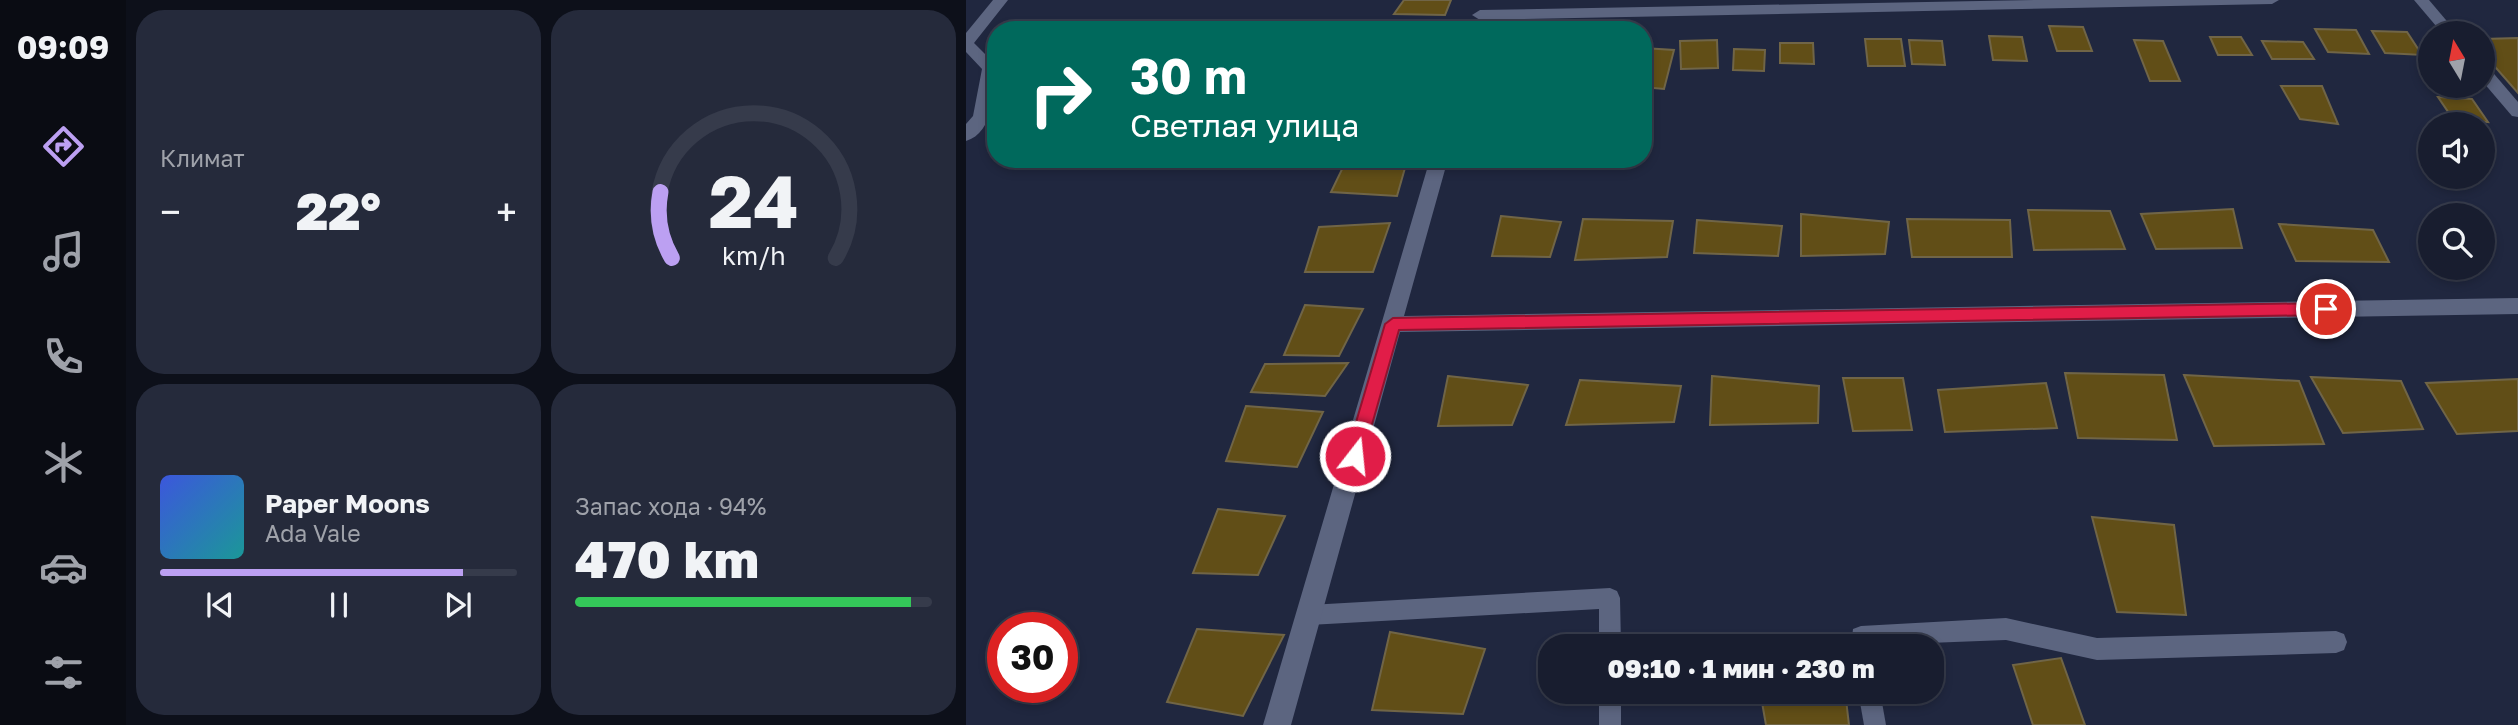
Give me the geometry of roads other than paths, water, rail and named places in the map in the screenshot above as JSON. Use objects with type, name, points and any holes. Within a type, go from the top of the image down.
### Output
[{"type":"street","points":[[987,65],[966,43],[1001,0]]},
{"type":"street","points":[[1479,15],[2272,0]]},
{"type":"street","points":[[2421,0],[2439,21]]},
{"type":"street","points":[[966,135],[981,117],[987,84]]},
{"type":"street","points":[[2496,87],[2518,112]]},
{"type":"street","points":[[1278,725],[1436,168]]},
{"type":"street","points":[[1393,324],[2518,306]]},
{"type":"lane","points":[[1309,615],[1610,598],[1610,634]]},
{"type":"lane","points":[[1915,634],[2006,629],[2097,649],[2336,642]]},
{"type":"lane","points":[[1610,704],[1610,725]]},
{"type":"lane","points":[[1872,704],[1875,725]]}]
